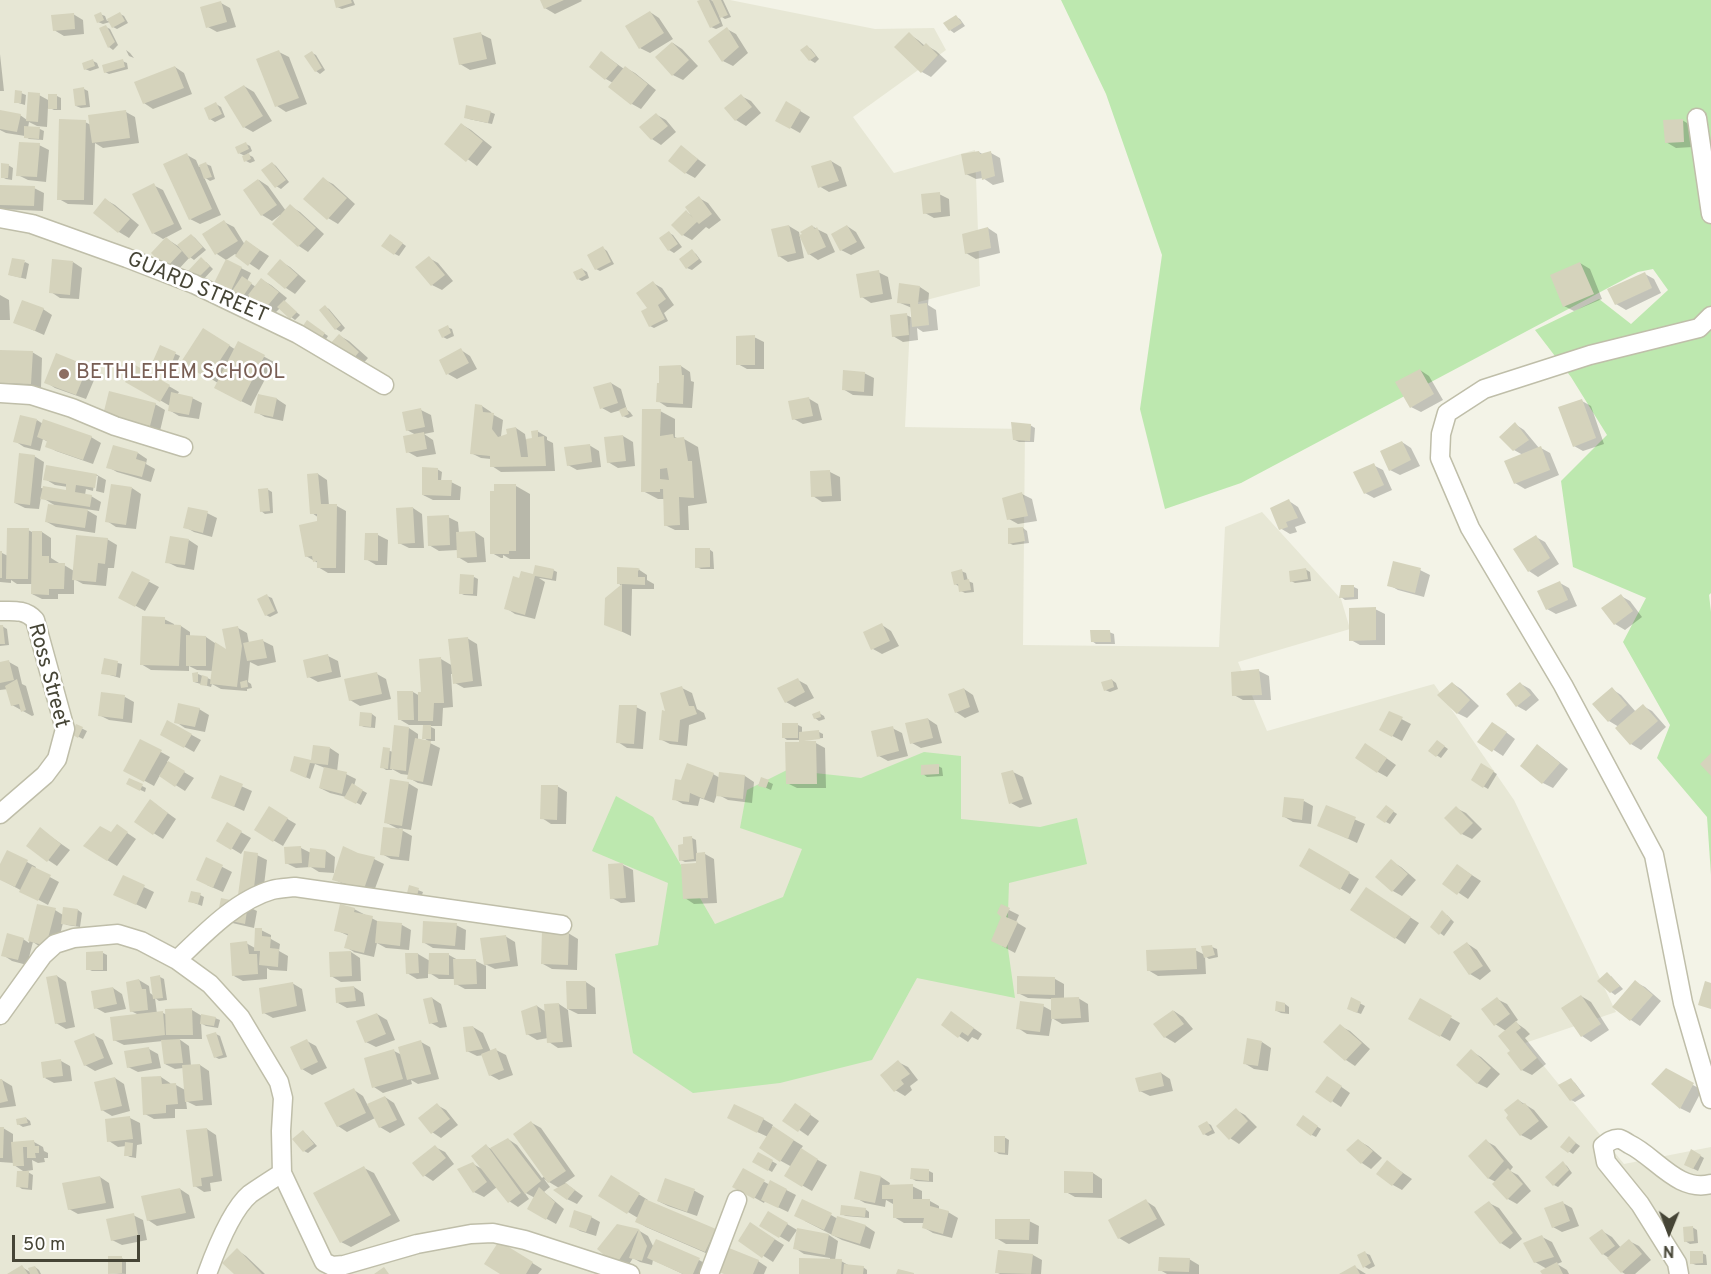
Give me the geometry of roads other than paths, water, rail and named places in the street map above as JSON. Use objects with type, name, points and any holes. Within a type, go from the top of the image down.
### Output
[{"type":"street","points":[[1697,118],[1711,214]]},
{"type":"street","name":"GUARD STREET","points":[[0,218],[32,224],[194,284],[298,334],[384,385]]},
{"type":"street","points":[[1711,315],[1699,328],[1590,355],[1484,389],[1447,413],[1441,434],[1440,458],[1470,528],[1563,685],[1654,855],[1683,1003],[1711,1099]]},
{"type":"street","points":[[0,393],[31,394],[115,426],[183,447]]},
{"type":"street","name":"Ross Street","points":[[0,610],[22,611],[35,620],[65,729],[57,759],[45,775],[0,814]]},
{"type":"street","points":[[177,960],[220,920],[250,899],[272,890],[295,887],[562,925]]},
{"type":"street","points":[[0,1015],[42,955],[55,944],[74,938],[118,934],[141,941],[177,960],[210,984],[240,1017],[279,1082],[283,1098],[282,1173],[324,1262],[332,1266],[344,1265],[425,1242],[471,1234],[493,1233],[525,1240],[630,1274]]},
{"type":"street","points":[[1679,1274],[1677,1263],[1646,1214],[1606,1162],[1603,1146],[1619,1139],[1638,1148],[1675,1178],[1703,1184]]},
{"type":"street","points":[[207,1274],[219,1243],[240,1205],[249,1195],[282,1173]]},
{"type":"street","points":[[709,1274],[737,1200]]},
{"type":"place","name":"BETHLEHEM SCHOOL","points":[[64,374]]}]
